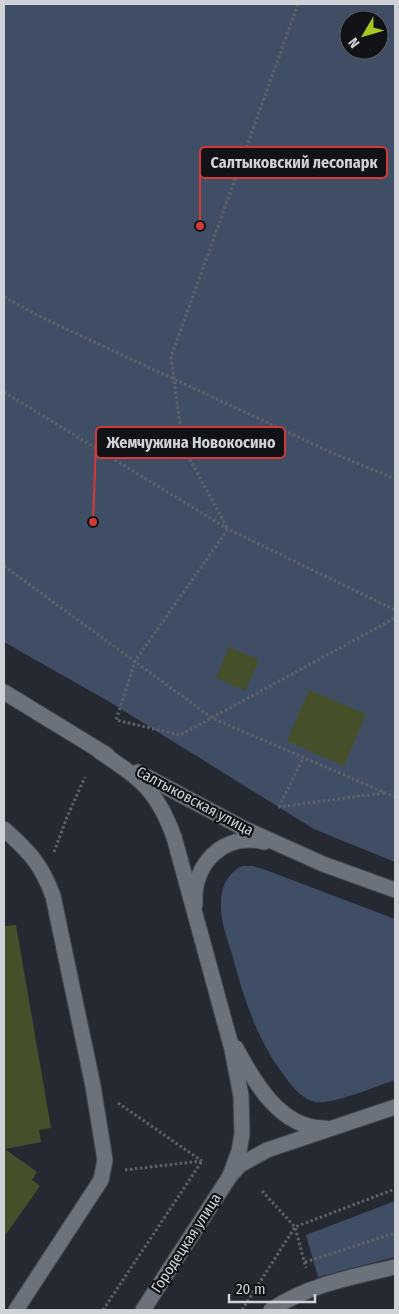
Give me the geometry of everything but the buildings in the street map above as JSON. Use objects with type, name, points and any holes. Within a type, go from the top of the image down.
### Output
[{"type":"street","name":"Салтыковская улица","points":[[4,692],[99,751],[243,828],[323,864],[395,890]]},
{"type":"street","points":[[99,751],[147,786],[167,816],[174,837],[217,1000],[232,1049],[242,1096],[242,1134],[239,1150],[230,1176]]},
{"type":"street","points":[[4,829],[32,856],[46,876],[53,896],[93,1086],[105,1160],[101,1180],[16,1310]]},
{"type":"street","points":[[196,918],[194,898],[204,867],[213,854],[224,845],[238,840],[254,840],[271,844],[323,864]]},
{"type":"street","points":[[217,1000],[236,1049],[259,1086],[280,1111],[305,1126],[330,1128],[344,1124]]},
{"type":"street","points":[[230,1176],[240,1165],[266,1150],[395,1107]]},
{"type":"street","name":"Городецкая улица","points":[[143,1310],[230,1176]]},
{"type":"street","points":[[271,1310],[283,1302],[329,1282],[395,1267]]},
{"type":"path","points":[[228,529],[183,447],[171,356],[298,4]]},
{"type":"path","points":[[4,298],[174,380],[328,451],[395,479]]},
{"type":"path","points":[[4,392],[228,529],[395,610]]},
{"type":"path","points":[[228,529],[135,661],[116,720],[180,735],[395,618]]},
{"type":"path","points":[[4,566],[212,718],[395,797]]},
{"type":"path","points":[[302,758],[278,807],[385,793]]},
{"type":"path","points":[[46,876],[67,817],[85,777]]},
{"type":"path","points":[[93,1086],[202,1161]]},
{"type":"path","points":[[103,1172],[202,1161]]},
{"type":"path","points":[[103,1310],[202,1161]]},
{"type":"path","points":[[242,1310],[296,1226],[395,1189]]},
{"type":"path","points":[[262,1191],[296,1226],[312,1289]]},
{"type":"path","points":[[305,1262],[395,1233]]},
{"type":"shaded area","points":[[4,4],[395,4],[395,862],[314,829],[108,701],[4,642]]},
{"type":"shaded area","points":[[243,866],[263,869],[395,919],[395,1080],[343,1098],[315,1102],[302,1096],[276,1064],[259,1034],[241,987],[226,935],[221,909],[221,896],[224,885],[238,868]]},
{"type":"shaded area","points":[[395,1201],[395,1257],[318,1277],[306,1235]]},
{"type":"place","name":"Салтыковский лесопарк","points":[[200,226]]},
{"type":"place","name":"Жемчужина Новокосино","points":[[93,522]]}]
